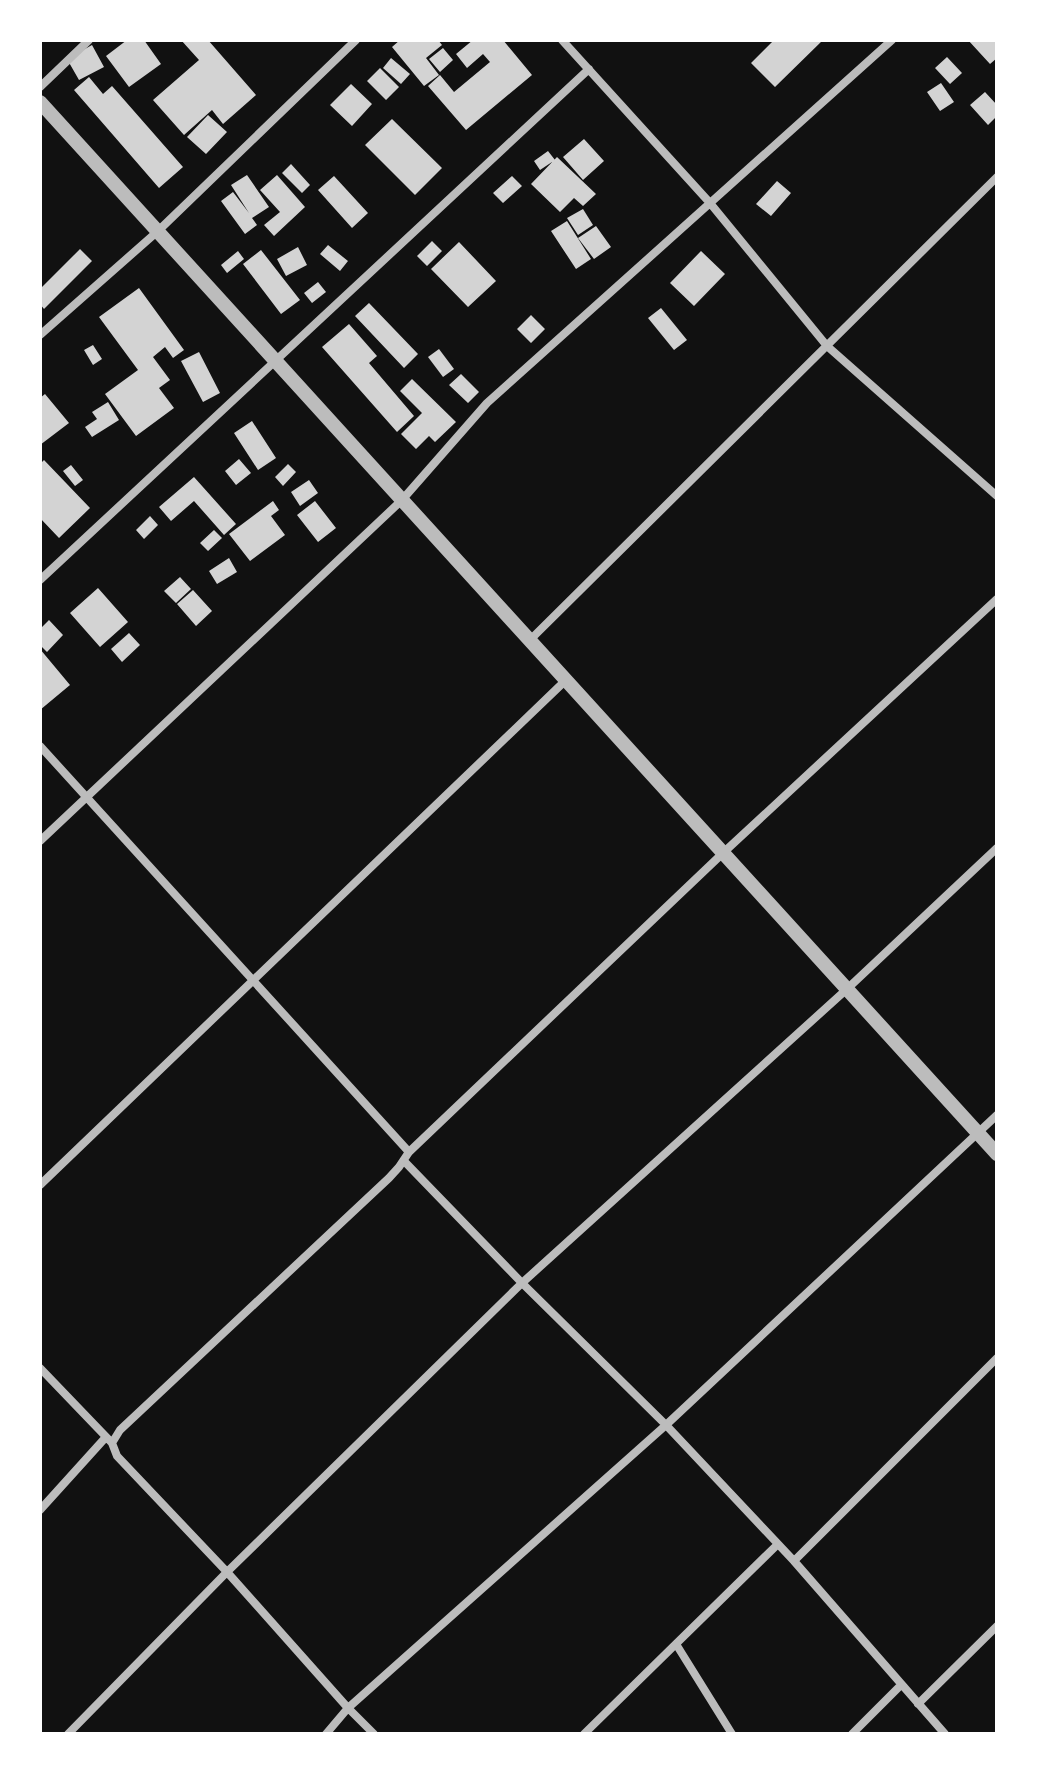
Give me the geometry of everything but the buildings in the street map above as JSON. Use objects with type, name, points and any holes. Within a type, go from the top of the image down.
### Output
[{"type":"street","points":[[40,87],[89,40]]},
{"type":"street","points":[[40,335],[158,231],[356,40]]},
{"type":"street","points":[[562,40],[710,203],[827,346],[997,496]]},
{"type":"street","points":[[40,841],[402,500],[487,403],[892,40]]},
{"type":"street","points":[[40,580],[589,69]]},
{"type":"street","points":[[40,102],[997,1154]]},
{"type":"street","points":[[530,640],[997,177]]},
{"type":"street","points":[[40,1510],[109,1440],[389,1178],[406,1156],[723,853],[997,599]]},
{"type":"street","points":[[40,1185],[566,680]]},
{"type":"street","points":[[40,746],[522,1283],[666,1425],[794,1561],[945,1734]]},
{"type":"street","points":[[68,1734],[227,1572],[522,1283],[847,989],[997,848]]},
{"type":"street","points":[[326,1734],[348,1708],[666,1425],[997,1115]]},
{"type":"street","points":[[794,1561],[997,1358]]},
{"type":"street","points":[[40,1368],[109,1440],[117,1456],[374,1734]]},
{"type":"street","points":[[584,1734],[778,1544]]},
{"type":"street","points":[[918,1704],[997,1626]]},
{"type":"street","points":[[676,1644],[732,1734]]},
{"type":"street","points":[[852,1734],[901,1685]]}]
